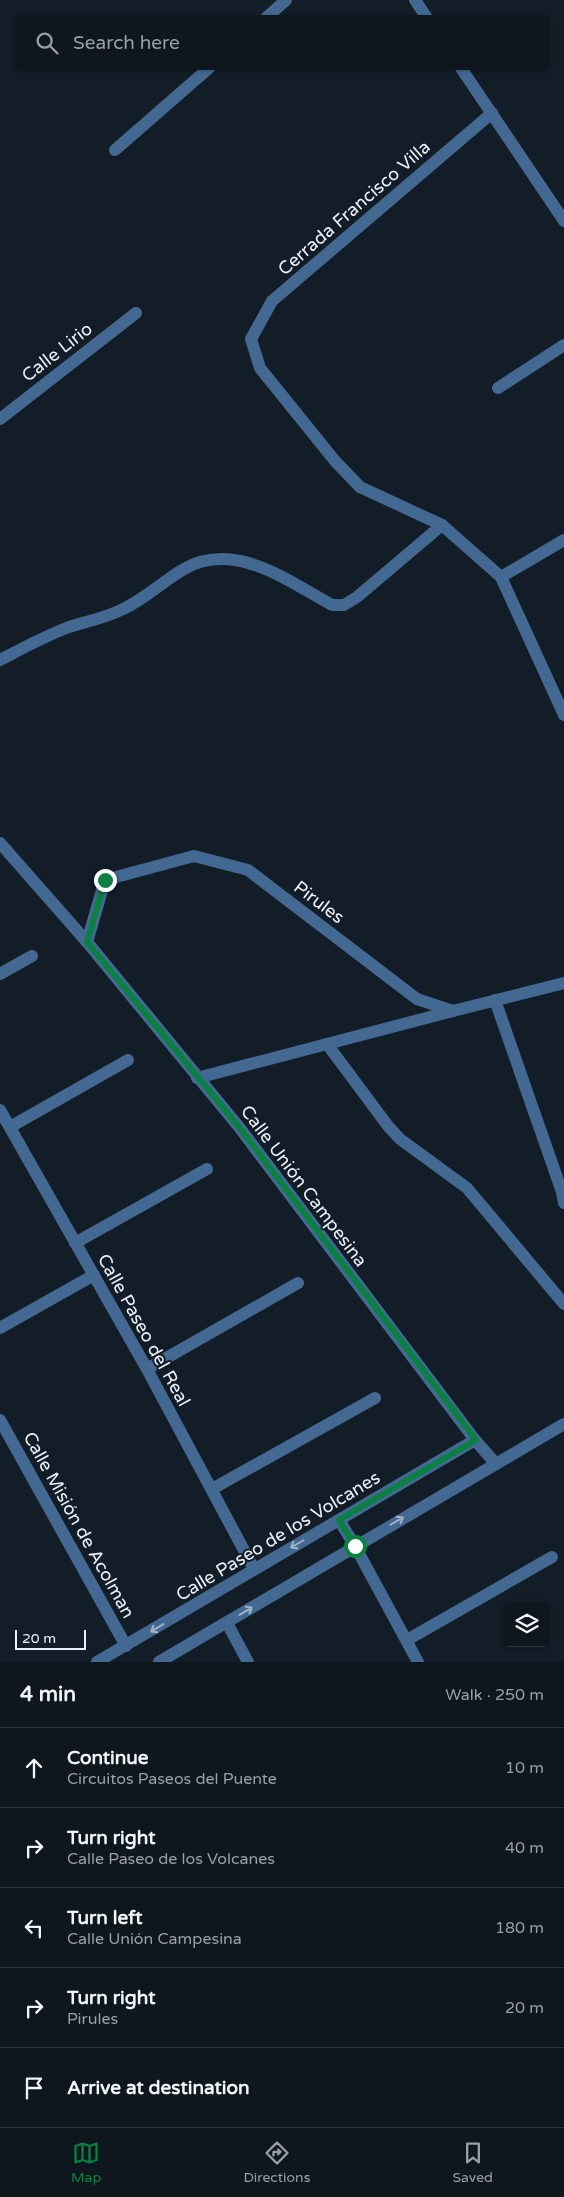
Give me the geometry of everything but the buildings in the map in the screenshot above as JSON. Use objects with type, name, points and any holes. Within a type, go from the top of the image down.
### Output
[{"type":"street","points":[[269,15],[286,0]]},
{"type":"street","points":[[415,0],[425,15]]},
{"type":"street","points":[[115,150],[207,70]]},
{"type":"street","points":[[462,70],[564,221]]},
{"type":"street","name":"Cerrada Francisco Villa","points":[[442,525],[360,487],[335,461],[260,368],[251,339],[272,301],[492,112]]},
{"type":"street","name":"Calle Lirio","points":[[0,419],[136,313]]},
{"type":"street","points":[[498,388],[564,344]]},
{"type":"street","points":[[0,660],[70,627],[107,617],[125,609],[184,568],[205,561],[228,559],[259,565],[332,605],[344,605],[357,598],[442,525],[502,577],[564,715]]},
{"type":"street","points":[[502,577],[564,540]]},
{"type":"street","name":"Calle Unión Campesina","points":[[0,843],[87,942],[245,1134],[496,1464]]},
{"type":"street","name":"Pirules","points":[[87,942],[105,880],[194,856],[248,870],[417,999],[453,1010]]},
{"type":"street","points":[[0,974],[32,956]]},
{"type":"street","points":[[198,1078],[453,1010],[564,983]]},
{"type":"street","points":[[494,1000],[562,1192],[564,1203]]},
{"type":"street","points":[[327,1044],[388,1126],[400,1139],[467,1188],[564,1304]]},
{"type":"street","points":[[10,1126],[128,1060]]},
{"type":"street","name":"Calle Paseo del Real","points":[[0,1110],[147,1369],[254,1569]]},
{"type":"street","points":[[75,1243],[207,1169]]},
{"type":"street","points":[[0,1328],[94,1275]]},
{"type":"street","points":[[147,1369],[298,1283]]},
{"type":"street","points":[[212,1489],[375,1398]]},
{"type":"street","name":"Calle Misión de Acolman","points":[[0,1420],[126,1646]]},
{"type":"street","points":[[159,1662],[564,1424]]},
{"type":"street","name":"Calle Paseo de los Volcanes","points":[[97,1662],[476,1440]]},
{"type":"street","points":[[339,1520],[418,1662]]},
{"type":"street","points":[[407,1640],[552,1557]]},
{"type":"street","points":[[226,1623],[248,1662]]},
{"type":"route","points":[[105,880],[87,942],[239,1127],[476,1440],[339,1520],[355,1546]]}]
